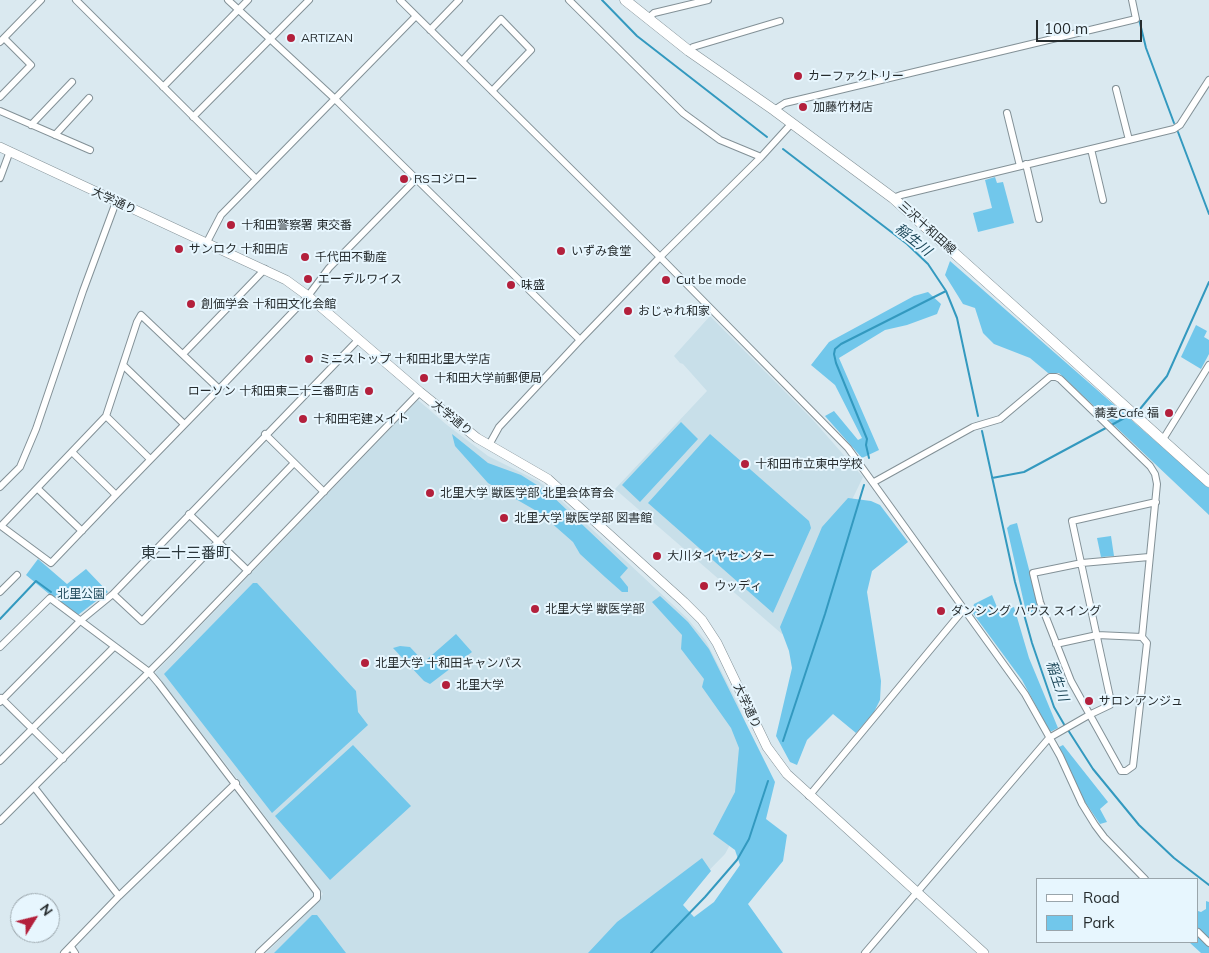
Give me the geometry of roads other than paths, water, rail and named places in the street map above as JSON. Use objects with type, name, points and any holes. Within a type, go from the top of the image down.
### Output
[{"type":"main road","name":"三沢十和田線","points":[[625,0],[689,51],[774,110],[893,198],[1209,482]]},
{"type":"street","points":[[0,97],[31,65],[2,40],[41,0]]},
{"type":"street","points":[[76,0],[256,179]]},
{"type":"street","points":[[228,0],[335,99],[580,340]]},
{"type":"street","points":[[163,87],[248,0]]},
{"type":"street","points":[[193,117],[309,0]]},
{"type":"street","points":[[400,0],[837,435],[874,482],[1025,694],[1082,804],[1095,825],[1104,837],[1145,878]]},
{"type":"street","points":[[430,30],[459,0]]},
{"type":"street","points":[[569,0],[684,113],[720,140],[761,157]]},
{"type":"street","points":[[647,19],[654,13],[708,0]]},
{"type":"street","points":[[774,110],[785,102],[1136,19],[1132,0]]},
{"type":"street","points":[[206,244],[221,215],[416,16]]},
{"type":"street","points":[[462,61],[501,19],[532,50],[492,91]]},
{"type":"street","points":[[689,51],[693,46],[780,21]]},
{"type":"street","points":[[893,198],[1174,129],[1180,125],[1209,80]]},
{"type":"street","points":[[31,125],[72,82]]},
{"type":"street","points":[[1116,89],[1129,140]]},
{"type":"street","points":[[55,134],[89,98]]},
{"type":"street","points":[[0,111],[90,150]]},
{"type":"street","points":[[1007,113],[1039,218]]},
{"type":"street","points":[[489,445],[500,428],[580,340],[761,157],[792,123]]},
{"type":"street","name":"大学通り","points":[[0,146],[286,280],[308,296],[358,340],[477,438],[548,479],[702,620],[717,643],[767,748],[780,768],[984,953]]},
{"type":"street","points":[[1091,149],[1103,200]]},
{"type":"street","points":[[0,178],[10,151]]},
{"type":"street","points":[[219,389],[141,315],[106,416],[73,453],[0,526],[52,563],[150,459],[219,389],[308,296],[329,268],[416,178]]},
{"type":"street","points":[[0,487],[20,466],[33,437],[83,290],[116,202]]},
{"type":"street","points":[[183,354],[265,269]]},
{"type":"street","points":[[62,758],[1,699],[80,621],[113,594],[265,434],[358,340]]},
{"type":"street","points":[[123,365],[184,424]]},
{"type":"street","points":[[1162,441],[1209,365]]},
{"type":"street","points":[[874,482],[973,426],[1000,419],[1050,377],[1056,377],[1150,466],[1155,474],[1157,484],[1142,637],[1147,643],[1133,766],[1126,772],[1122,770],[1071,681],[1040,602],[1033,573],[1082,563],[1149,557]]},
{"type":"street","points":[[0,821],[248,571],[420,392]]},
{"type":"street","points":[[106,416],[150,459]]},
{"type":"street","points":[[265,434],[324,492]]},
{"type":"street","points":[[73,453],[116,495]]},
{"type":"street","points":[[113,594],[142,621],[294,463]]},
{"type":"street","points":[[38,489],[82,531]]},
{"type":"street","points":[[865,953],[1049,738],[1110,705],[1111,702],[1072,521],[1156,502]]},
{"type":"street","points":[[189,514],[248,571]]},
{"type":"street","points":[[0,592],[17,575]]},
{"type":"street","points":[[0,647],[50,598],[149,672],[236,783],[318,895],[259,953]]},
{"type":"street","points":[[809,796],[964,609]]},
{"type":"street","points":[[1056,644],[1097,635],[1142,637]]},
{"type":"street","points":[[0,761],[114,646]]},
{"type":"street","points":[[64,953],[119,896],[236,783]]},
{"type":"street","points":[[34,786],[119,896]]},
{"type":"street","points":[[1199,933],[1209,944]]},
{"type":"street","points":[[70,947],[75,953]]},
{"type":"waterway","name":"稲生川","points":[[602,0],[637,36],[767,137]]},
{"type":"waterway","points":[[1139,19],[1146,48],[1174,123]]},
{"type":"waterway","points":[[1178,132],[1209,214]]},
{"type":"waterway","name":"稲生川","points":[[783,149],[907,244],[928,264],[946,291],[957,318],[978,416]]},
{"type":"waterway","points":[[1136,412],[1167,376],[1209,282]]},
{"type":"waterway","points":[[869,458],[866,445],[867,439],[836,363],[835,349],[841,344],[946,291]]},
{"type":"waterway","points":[[992,478],[1024,472],[1130,415]]},
{"type":"waterway","name":"稲生川","points":[[982,431],[1015,582],[1032,643],[1054,707],[1065,726]]},
{"type":"waterway","points":[[783,741],[825,614],[864,485]]},
{"type":"waterway","points":[[0,619],[36,581],[51,592]]},
{"type":"waterway","name":"稲生川","points":[[1068,730],[1093,769],[1139,825],[1174,858],[1209,885]]},
{"type":"waterway","points":[[651,953],[705,897],[737,860],[749,839],[768,781]]},
{"type":"place","name":"ARTIZAN","points":[[291,38]]},
{"type":"place","name":"カーファクトリー","points":[[798,76]]},
{"type":"place","name":"加藤竹材店","points":[[803,107]]},
{"type":"place","name":"RSコジロー","points":[[404,179]]},
{"type":"place","name":"十和田警察署 東交番","points":[[231,225]]},
{"type":"place","name":"サンロク 十和田店","points":[[179,249]]},
{"type":"place","name":"いずみ食堂","points":[[561,251]]},
{"type":"place","name":"千代田不動産","points":[[305,257]]},
{"type":"place","name":"エーデルワイス","points":[[308,279]]},
{"type":"place","name":"Cut be mode","points":[[666,280]]},
{"type":"place","name":"味盛","points":[[511,285]]},
{"type":"place","name":"創価学会 十和田文化会館","points":[[191,304]]},
{"type":"place","name":"おじゃれ和家","points":[[628,311]]},
{"type":"place","name":"ミニストップ 十和田北里大学店","points":[[309,359]]},
{"type":"place","name":"十和田大学前郵便局","points":[[424,378]]},
{"type":"place","name":"ローソン 十和田東二十三番町店","points":[[369,391]]},
{"type":"place","name":"蕎麦Cafe 福","points":[[1169,413]]},
{"type":"place","name":"十和田宅建メイト","points":[[303,419]]},
{"type":"place","name":"十和田市立東中学校","points":[[745,464]]},
{"type":"place","name":"北里大学 獣医学部 北里会体育会","points":[[430,493]]},
{"type":"place","name":"北里大学 獣医学部 図書館","points":[[504,518]]},
{"type":"place","name":"大川タイヤセンター","points":[[657,556]]},
{"type":"place","name":"ウッディ","points":[[704,586]]},
{"type":"place","name":"北里大学 獣医学部","points":[[535,609]]},
{"type":"place","name":"ダンシング ハウス スイング","points":[[941,611]]},
{"type":"place","name":"北里大学 十和田キャンパス","points":[[365,663]]},
{"type":"place","name":"北里大学","points":[[446,685]]},
{"type":"place","name":"サロンアンジュ","points":[[1089,701]]},
{"type":"district","name":"東二十三番町","points":[[186,553]]},
{"type":"park label","name":"北里公園","points":[[81,594]]}]
